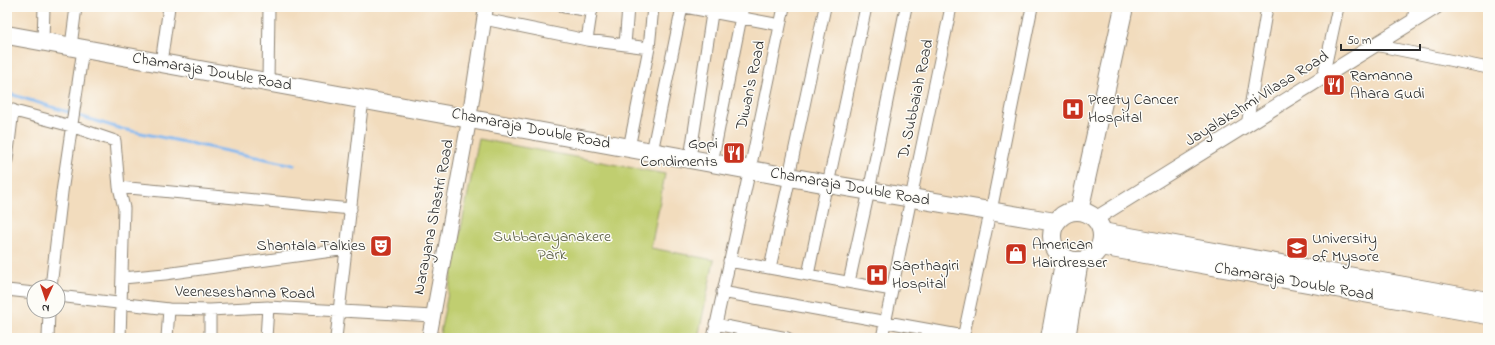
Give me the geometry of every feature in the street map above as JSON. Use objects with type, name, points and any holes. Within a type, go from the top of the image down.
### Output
[{"type":"main road","points":[[1079,211],[1124,7]]},
{"type":"main road","name":"Chamaraja Double Road","points":[[7,34],[43,41],[76,51],[362,107],[468,122],[690,158],[749,174]]},
{"type":"main road","name":"Chamaraja Double Road","points":[[7,42],[161,62],[468,122],[826,188],[1054,228]]},
{"type":"main road","points":[[1079,211],[1085,212],[1099,232],[1094,254],[1087,259],[1072,260],[1054,248],[1054,228],[1066,213],[1079,211]]},
{"type":"main road","name":"Chamaraja Double Road","points":[[1099,232],[1488,300]]},
{"type":"main road","name":"Chamaraja Double Road","points":[[1099,232],[1488,316]]},
{"type":"main road","points":[[1050,338],[1072,260]]},
{"type":"main road","points":[[1066,338],[1072,260]]},
{"type":"street","points":[[43,41],[44,7]]},
{"type":"street","points":[[52,279],[71,126],[76,51],[76,7]]},
{"type":"street","points":[[161,62],[169,7]]},
{"type":"street","points":[[268,82],[270,7]]},
{"type":"street","points":[[564,7],[592,9],[587,40]]},
{"type":"street","points":[[624,45],[628,7]]},
{"type":"street","points":[[630,148],[650,48],[653,7]]},
{"type":"street","points":[[652,152],[684,7],[742,12],[780,25]]},
{"type":"street","name":"Diwan's Road","points":[[713,338],[784,7]]},
{"type":"street","points":[[770,268],[825,7]]},
{"type":"street","points":[[808,275],[866,7]]},
{"type":"street","points":[[849,282],[906,7]]},
{"type":"street","name":"D. Subbaiah Road","points":[[882,338],[951,7]]},
{"type":"street","points":[[722,292],[964,337],[1032,7]]},
{"type":"street","points":[[1247,125],[1266,7]]},
{"type":"street","points":[[1323,78],[1338,7]]},
{"type":"street","points":[[1413,22],[1416,7]]},
{"type":"street","name":"Jayalakshmi Vilasa Road","points":[[1099,232],[1247,125],[1436,7]]},
{"type":"street","points":[[690,158],[713,10]]},
{"type":"street","points":[[712,163],[742,12]]},
{"type":"street","points":[[485,13],[587,40],[650,48]]},
{"type":"street","name":"Narayana Shastri Road","points":[[429,338],[468,122],[485,13]]},
{"type":"street","points":[[1375,45],[1488,68]]},
{"type":"street","points":[[336,338],[362,107]]},
{"type":"street","points":[[7,160],[10,109],[71,126],[115,141],[119,187],[124,208],[120,338]]},
{"type":"street","points":[[119,187],[351,209]]},
{"type":"street","points":[[123,278],[173,273],[347,249]]},
{"type":"street","points":[[729,261],[892,290]]},
{"type":"street","points":[[7,290],[26,292]]},
{"type":"street","name":"Veeneseshanna Road","points":[[66,297],[170,309],[210,310],[268,307],[433,316]]},
{"type":"street","points":[[266,338],[268,307]]},
{"type":"street","points":[[167,338],[170,309]]},
{"type":"street","points":[[210,310],[210,338]]},
{"type":"street","points":[[48,338],[49,319]]},
{"type":"street","points":[[715,324],[787,338]]},
{"type":"green space","name":"Subbarayanakere Park","points":[[479,139],[665,174],[651,248],[714,260],[698,338],[439,338]]},
{"type":"waterway","points":[[7,93],[71,113]]},
{"type":"waterway","points":[[76,115],[122,129],[294,165]]},
{"type":"place","name":"Ramanna Ahara Gudi","points":[[1334,85]]},
{"type":"place","name":"Preety Cancer Hospital","points":[[1073,109]]},
{"type":"place","name":"Gopi Condiments","points":[[734,153]]},
{"type":"place","name":"Shantala Talkies","points":[[381,246]]},
{"type":"place","name":"University of Mysore","points":[[1297,248]]},
{"type":"place","name":"American Hairdresser","points":[[1016,254]]},
{"type":"place","name":"Sapthagiri Hospital","points":[[877,275]]}]
